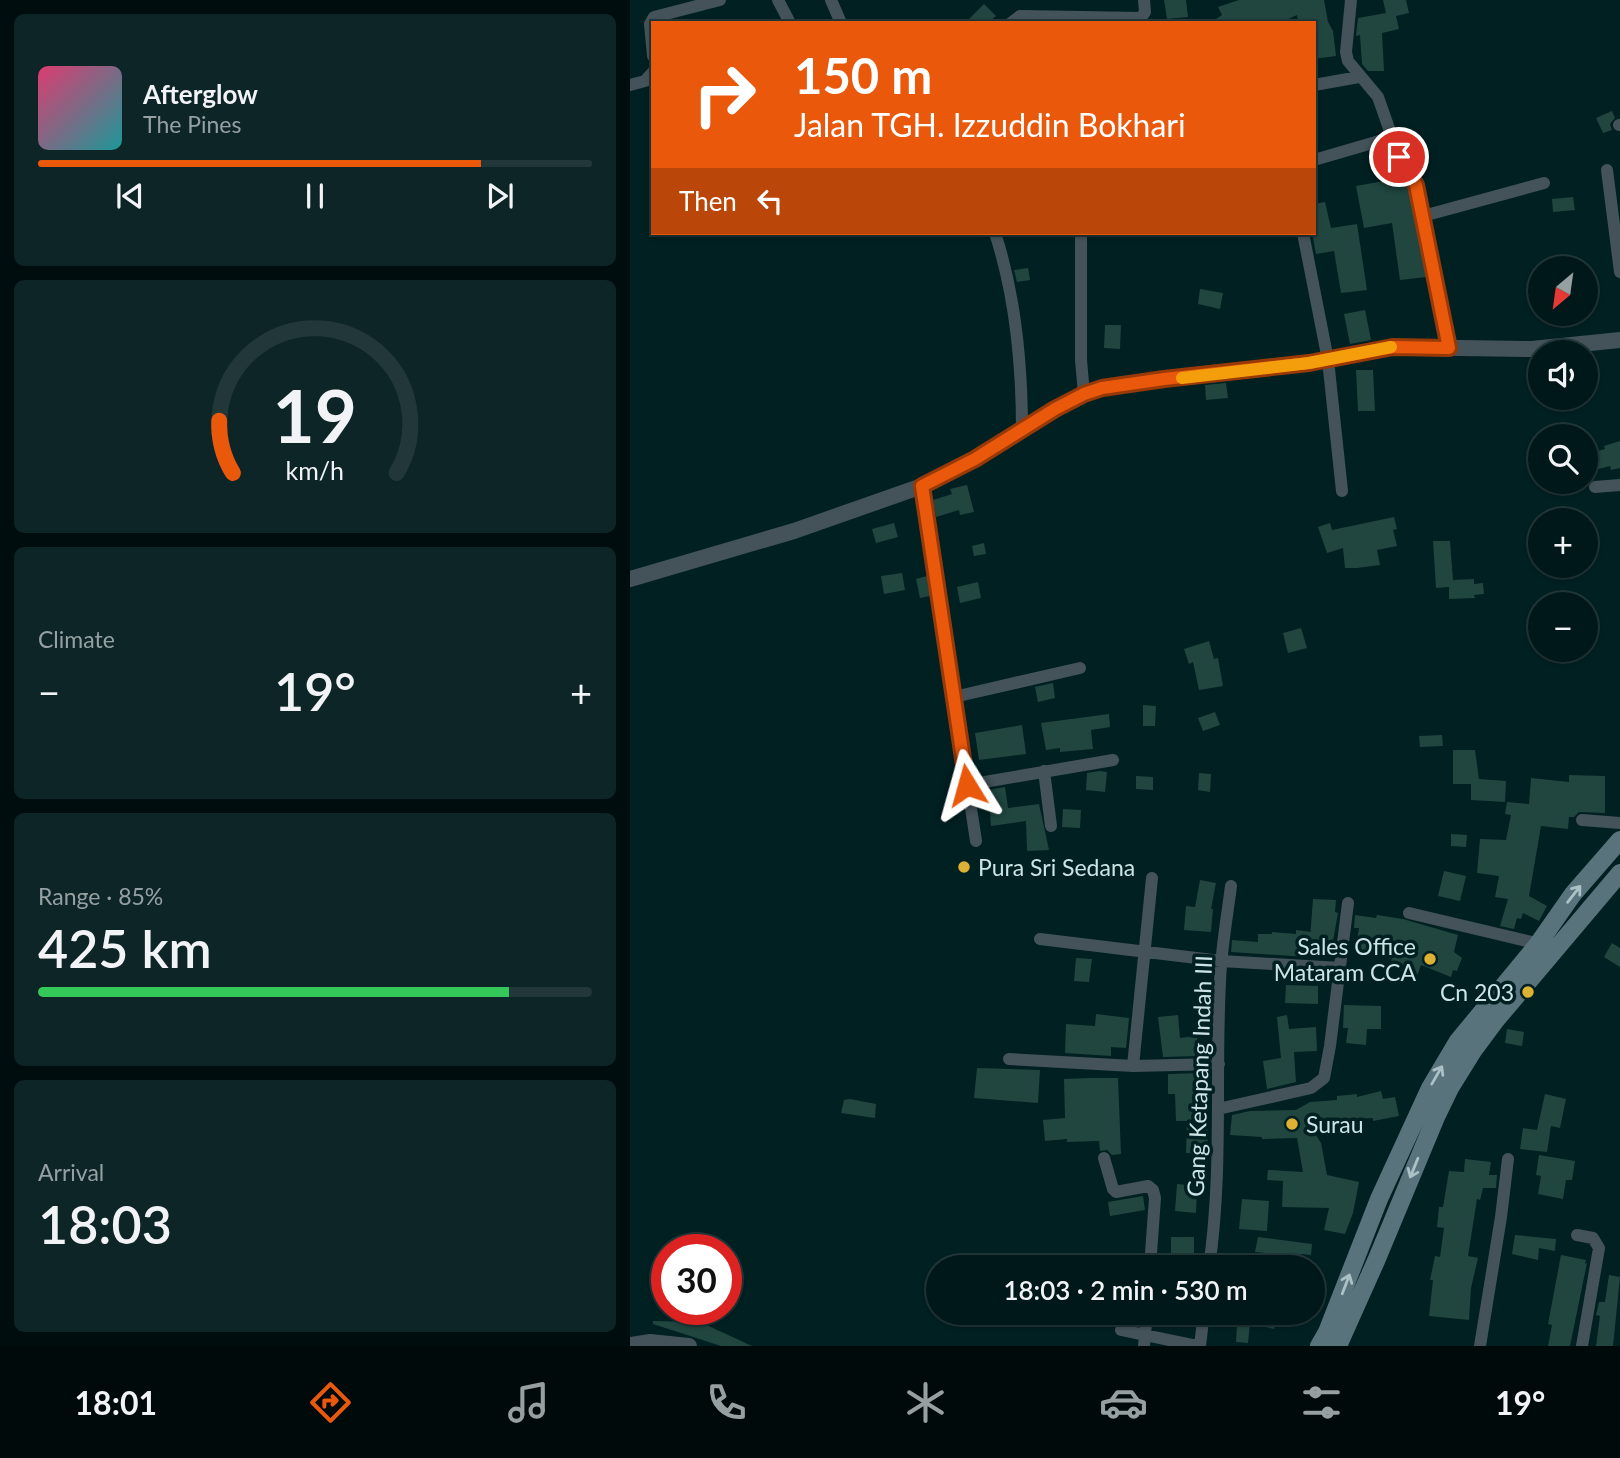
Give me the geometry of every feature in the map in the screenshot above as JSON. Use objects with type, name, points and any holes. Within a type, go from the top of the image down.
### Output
[{"type":"main road","points":[[1319,1346],[1327,1332],[1379,1199],[1430,1088],[1458,1041],[1538,944],[1573,894],[1620,840]]},
{"type":"main road","points":[[1338,1346],[1450,1088],[1496,1020],[1620,873]]},
{"type":"street","points":[[653,21],[654,17],[720,0]]},
{"type":"street","points":[[778,0],[789,21]]},
{"type":"street","points":[[831,0],[840,21]]},
{"type":"street","points":[[1014,21],[1020,16],[1141,18],[1145,12],[1144,0]]},
{"type":"street","points":[[1351,0],[1346,52],[1348,61],[1378,97],[1399,157],[1416,185],[1449,348]]},
{"type":"street","points":[[630,85],[645,81],[651,74]]},
{"type":"street","points":[[1316,85],[1359,77]]},
{"type":"street","points":[[1316,159],[1393,137]]},
{"type":"street","points":[[1607,170],[1620,272]]},
{"type":"street","points":[[1423,216],[1544,183]]},
{"type":"street","points":[[996,235],[1002,254],[1019,344],[1022,431]]},
{"type":"street","points":[[1081,235],[1081,360],[1084,394]]},
{"type":"street","points":[[1303,235],[1328,360],[1342,491]]},
{"type":"street","points":[[630,579],[794,531],[922,486],[975,459],[1084,394],[1136,382],[1249,371],[1328,360],[1393,347],[1532,349],[1620,340]]},
{"type":"street","points":[[1598,487],[1620,485]]},
{"type":"street","points":[[922,486],[976,841]]},
{"type":"street","points":[[954,697],[1080,668]]},
{"type":"street","points":[[967,785],[1113,760]]},
{"type":"street","points":[[1044,771],[1051,826]]},
{"type":"street","points":[[1583,820],[1620,823]]},
{"type":"street","points":[[1133,1066],[1152,878]]},
{"type":"street","name":"Gang Ketapang Indah III","points":[[1211,1255],[1217,1204],[1219,1152],[1221,961],[1231,886]]},
{"type":"street","points":[[1218,1109],[1311,1088],[1321,1082],[1327,1071],[1348,902]]},
{"type":"street","points":[[1409,914],[1557,949]]},
{"type":"street","points":[[1040,939],[1221,961],[1340,968]]},
{"type":"street","points":[[1009,1059],[1133,1066],[1219,1064]]},
{"type":"street","points":[[1104,1158],[1116,1192],[1148,1186],[1153,1190],[1155,1198],[1151,1255]]},
{"type":"street","points":[[1480,1346],[1508,1159]]},
{"type":"street","points":[[1577,1235],[1593,1238],[1599,1248],[1582,1346]]},
{"type":"street","points":[[1121,1330],[1144,1341],[1199,1346],[1203,1325]]},
{"type":"street","points":[[630,1345],[650,1342],[689,1346]]},
{"type":"building","points":[[1164,0],[1186,0],[1188,17],[1167,19]]},
{"type":"building","points":[[1239,0],[1324,0],[1328,22],[1333,31],[1336,56],[1316,59],[1316,21],[1298,21],[1297,15],[1284,21],[1213,21],[1222,15],[1218,7]]},
{"type":"building","points":[[1383,0],[1406,0],[1409,13],[1396,16],[1399,29],[1382,33],[1384,71],[1368,71],[1362,64],[1360,35],[1356,36],[1358,18],[1386,13]]},
{"type":"building","points":[[984,4],[996,16],[990,21],[967,21]]},
{"type":"building","points":[[1612,111],[1615,118],[1610,124],[1612,130],[1603,133],[1596,118]]},
{"type":"building","points":[[1401,178],[1408,188],[1426,277],[1400,280],[1392,223],[1364,228],[1356,186]]},
{"type":"building","points":[[1573,197],[1575,210],[1553,212],[1552,199]]},
{"type":"building","points":[[1325,202],[1331,228],[1357,224],[1367,290],[1341,293],[1334,251],[1316,254],[1313,238],[1316,235],[1316,204]]},
{"type":"building","points":[[1028,268],[1030,280],[1017,282],[1014,270]]},
{"type":"building","points":[[1200,289],[1223,293],[1220,309],[1198,304]]},
{"type":"building","points":[[1365,310],[1371,340],[1350,344],[1344,314]]},
{"type":"building","points":[[1105,325],[1121,325],[1120,349],[1104,348]]},
{"type":"building","points":[[1356,370],[1373,370],[1375,411],[1358,411]]},
{"type":"building","points":[[1226,383],[1228,398],[1206,400],[1205,385]]},
{"type":"building","points":[[1620,441],[1620,468],[1611,470],[1610,466],[1598,469],[1598,451],[1605,449],[1604,446]]},
{"type":"building","points":[[967,485],[974,512],[960,515],[959,510],[936,517],[933,500],[952,494],[950,489]]},
{"type":"building","points":[[1394,517],[1397,529],[1393,530],[1397,546],[1377,550],[1380,565],[1345,568],[1343,548],[1327,553],[1318,527],[1330,523],[1332,530]]},
{"type":"building","points":[[894,523],[898,537],[876,543],[872,529]]},
{"type":"building","points":[[1433,541],[1450,541],[1453,580],[1474,579],[1474,584],[1483,583],[1484,594],[1474,595],[1475,598],[1449,599],[1449,587],[1436,588]]},
{"type":"building","points":[[984,543],[986,554],[974,556],[972,546]]},
{"type":"building","points":[[902,573],[905,590],[884,594],[881,576]]},
{"type":"building","points":[[927,576],[930,596],[920,598],[916,579]]},
{"type":"building","points":[[978,582],[981,598],[960,603],[957,587]]},
{"type":"building","points":[[1301,628],[1307,648],[1288,653],[1283,633]]},
{"type":"building","points":[[1209,641],[1214,659],[1218,658],[1223,686],[1199,690],[1193,662],[1189,664],[1184,649]]},
{"type":"building","points":[[1053,683],[1055,698],[1038,702],[1035,687]]},
{"type":"building","points":[[1143,705],[1156,706],[1155,726],[1143,726]]},
{"type":"building","points":[[1215,712],[1220,725],[1203,731],[1198,718]]},
{"type":"building","points":[[1109,714],[1110,727],[1091,730],[1093,749],[1060,752],[1060,748],[1046,750],[1041,723]]},
{"type":"building","points":[[1022,725],[1026,754],[979,760],[975,733]]},
{"type":"building","points":[[1442,735],[1443,746],[1420,747],[1419,736]]},
{"type":"building","points":[[1453,750],[1475,750],[1479,779],[1506,781],[1505,802],[1471,800],[1471,784],[1453,784]]},
{"type":"building","points":[[1107,772],[1105,792],[1086,790],[1087,773]]},
{"type":"building","points":[[1199,773],[1211,774],[1210,792],[1198,790]]},
{"type":"building","points":[[1569,775],[1605,776],[1605,813],[1579,812],[1574,817],[1569,817],[1568,829],[1541,826],[1529,896],[1547,906],[1539,921],[1523,913],[1521,919],[1517,918],[1514,929],[1500,926],[1508,899],[1495,897],[1499,876],[1477,873],[1480,839],[1506,840],[1511,815],[1505,814],[1507,802],[1529,804],[1531,778],[1569,782]]},
{"type":"building","points":[[1136,776],[1153,777],[1153,790],[1136,789]]},
{"type":"building","points":[[1005,787],[1008,808],[1039,804],[1049,850],[1027,851],[1026,821],[991,826],[988,790]]},
{"type":"building","points":[[1063,809],[1081,810],[1080,828],[1062,827]]},
{"type":"building","points":[[1451,834],[1467,835],[1466,847],[1451,846]]},
{"type":"building","points":[[1444,871],[1466,876],[1460,901],[1438,896]]},
{"type":"building","points":[[1200,880],[1216,883],[1211,909],[1211,932],[1184,930],[1186,906],[1195,907]]},
{"type":"building","points":[[1313,899],[1336,900],[1335,912],[1338,913],[1333,941],[1310,939]]},
{"type":"building","points":[[1355,915],[1403,919],[1458,935],[1454,952],[1462,958],[1457,971],[1453,970],[1451,977],[1421,965],[1417,976],[1389,967],[1392,959],[1355,952],[1359,928],[1354,928]]},
{"type":"building","points":[[1296,930],[1311,932],[1308,957],[1231,952],[1232,940],[1258,942],[1258,934],[1296,934]]},
{"type":"building","points":[[1612,943],[1620,948],[1620,967],[1604,957]]},
{"type":"building","points":[[1076,958],[1092,959],[1089,982],[1074,981]]},
{"type":"building","points":[[1286,985],[1318,986],[1318,1004],[1285,1003]]},
{"type":"building","points":[[1344,1005],[1381,1006],[1381,1029],[1367,1029],[1366,1045],[1346,1043],[1348,1028],[1343,1028]]},
{"type":"building","points":[[1096,1014],[1129,1018],[1126,1048],[1111,1047],[1111,1056],[1065,1053],[1066,1024],[1095,1026]]},
{"type":"building","points":[[1178,1015],[1180,1038],[1197,1036],[1199,1056],[1163,1057],[1158,1017]]},
{"type":"building","points":[[1287,1015],[1289,1029],[1316,1027],[1317,1051],[1294,1052],[1296,1082],[1267,1089],[1263,1061],[1281,1058],[1277,1017]]},
{"type":"building","points":[[1507,1029],[1524,1032],[1522,1046],[1505,1043]]},
{"type":"building","points":[[977,1068],[1040,1070],[1038,1103],[974,1098]]},
{"type":"building","points":[[1206,1073],[1207,1096],[1200,1099],[1201,1112],[1207,1112],[1208,1154],[1186,1153],[1187,1121],[1176,1121],[1175,1094],[1168,1094],[1168,1074]]},
{"type":"building","points":[[1118,1078],[1121,1154],[1112,1155],[1107,1150],[1100,1151],[1099,1141],[1045,1141],[1043,1120],[1065,1118],[1064,1079]]},
{"type":"building","points":[[1381,1091],[1383,1099],[1395,1097],[1399,1116],[1373,1121],[1373,1118],[1307,1121],[1321,1143],[1327,1175],[1359,1182],[1353,1213],[1345,1234],[1324,1230],[1329,1208],[1282,1207],[1283,1181],[1267,1180],[1268,1170],[1303,1172],[1297,1138],[1262,1139],[1230,1135],[1232,1115],[1250,1111],[1296,1110],[1310,1102],[1337,1100],[1337,1096],[1357,1094],[1357,1097]]},
{"type":"building","points":[[1545,1094],[1566,1099],[1560,1128],[1551,1126],[1547,1152],[1520,1149],[1523,1128],[1537,1130]]},
{"type":"building","points":[[844,1100],[876,1104],[875,1118],[841,1113]]},
{"type":"building","points":[[1539,1155],[1575,1161],[1572,1180],[1566,1180],[1563,1199],[1538,1194],[1541,1176],[1536,1175]]},
{"type":"building","points":[[1465,1159],[1491,1162],[1489,1175],[1497,1175],[1496,1188],[1483,1188],[1480,1200],[1477,1199],[1468,1256],[1478,1258],[1471,1288],[1469,1320],[1429,1316],[1433,1280],[1430,1280],[1435,1256],[1440,1257],[1444,1228],[1437,1227],[1439,1207],[1443,1207],[1449,1171],[1464,1172]]},
{"type":"building","points":[[1177,1184],[1197,1186],[1196,1213],[1175,1211]]},
{"type":"building","points":[[1143,1196],[1145,1210],[1110,1216],[1108,1202]]},
{"type":"building","points":[[1242,1199],[1269,1201],[1267,1231],[1239,1229]]},
{"type":"building","points":[[1515,1235],[1556,1239],[1555,1251],[1539,1248],[1538,1260],[1512,1254]]},
{"type":"building","points":[[1171,1237],[1194,1237],[1194,1255],[1171,1255]]},
{"type":"building","points":[[1258,1237],[1312,1244],[1311,1255],[1266,1255],[1255,1252]]},
{"type":"building","points":[[1561,1255],[1586,1260],[1585,1264],[1587,1263],[1570,1346],[1548,1346],[1552,1325],[1548,1324]]},
{"type":"building","points":[[1609,1275],[1620,1277],[1613,1346],[1596,1346],[1600,1316],[1596,1315],[1599,1302],[1605,1302]]},
{"type":"building","points":[[656,1325],[706,1325],[752,1346],[721,1346]]},
{"type":"building","points":[[1237,1325],[1250,1325],[1248,1343],[1236,1342]]},
{"type":"building","points":[[1258,1325],[1275,1325],[1274,1329]]},
{"type":"slow traffic","points":[[1182,378],[1309,363],[1391,347]]},
{"type":"place","name":"Pura Sri Sedana","points":[[964,867]]},
{"type":"place","name":"Sales Office Mataram CCA","points":[[1430,959]]},
{"type":"place","name":"Cn 203","points":[[1528,992]]},
{"type":"place","name":"Surau","points":[[1292,1124]]},
{"type":"route","points":[[967,785],[922,486],[975,459],[1055,409],[1102,388],[1309,363],[1393,347],[1449,348],[1416,185],[1399,157]]}]
